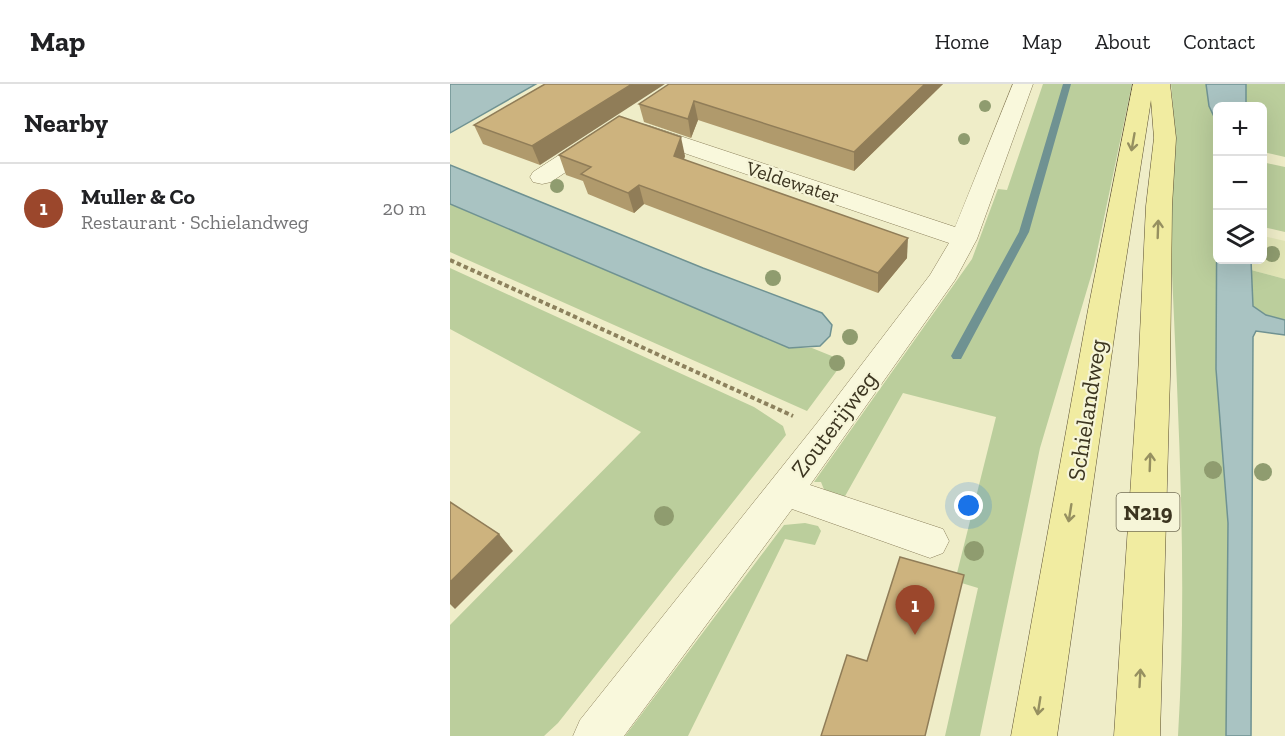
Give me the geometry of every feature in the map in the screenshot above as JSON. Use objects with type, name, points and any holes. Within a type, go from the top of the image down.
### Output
[{"type":"main road","name":"Schielandweg","points":[[1034,736],[1103,310],[1143,84]]},
{"type":"main road","name":"N219","points":[[1137,736],[1152,433],[1159,206],[1165,138],[1160,84]]},
{"type":"street","name":"Zouterijweg","points":[[596,736],[829,433],[941,280],[964,239],[1023,84]]},
{"type":"street","name":"Veldewater","points":[[648,107],[622,125],[964,239]]},
{"type":"street","points":[[542,177],[612,131]]},
{"type":"street","points":[[783,491],[930,541]]},
{"type":"path","points":[[450,260],[829,433]]},
{"type":"green space","points":[[1043,84],[1132,84],[1094,266],[1040,448],[980,736],[945,736],[978,588],[955,581],[996,417],[903,393],[844,498],[825,492],[821,482],[814,482],[972,259],[998,189],[1007,190]]},
{"type":"green space","points":[[1171,84],[1206,84],[1209,106],[1213,114],[1216,369],[1228,523],[1226,736],[1178,736],[1182,554],[1171,251],[1173,105]]},
{"type":"green space","points":[[1246,84],[1285,84],[1285,157],[1267,153],[1267,102],[1246,102]]},
{"type":"green space","points":[[1267,163],[1285,167],[1285,232],[1267,228]]},
{"type":"green space","points":[[450,204],[789,348],[812,348],[844,361],[807,411],[450,252]]},
{"type":"green space","points":[[1267,237],[1285,241],[1285,279],[1251,270],[1251,264],[1267,264]]},
{"type":"green space","points":[[450,268],[754,407],[783,426],[786,435],[558,723],[544,736],[450,736],[450,625],[641,432],[450,329]]},
{"type":"green space","points":[[1251,270],[1285,279],[1285,320],[1266,315],[1253,306]]},
{"type":"green space","points":[[805,523],[818,526],[821,531],[815,545],[785,539],[688,736],[625,736],[784,525]]},
{"type":"water","points":[[450,84],[536,84],[450,133]]},
{"type":"water","points":[[1206,84],[1246,84],[1246,102],[1213,102],[1213,114],[1209,106]]},
{"type":"water","points":[[450,165],[703,268],[822,313],[832,325],[830,336],[820,346],[789,348],[450,204]]},
{"type":"water","points":[[1217,264],[1251,264],[1253,306],[1266,315],[1285,320],[1285,335],[1256,331],[1253,337],[1251,736],[1226,736],[1228,523],[1216,369]]},
{"type":"building","points":[[545,84],[632,84],[532,146],[474,125]]},
{"type":"building","points":[[669,84],[925,84],[854,152],[694,101],[688,119],[639,104]]},
{"type":"building","points":[[619,116],[681,137],[674,156],[908,238],[878,273],[639,185],[628,193],[581,174],[591,167],[559,155]]},
{"type":"building","points":[[450,502],[499,534],[450,582]]},
{"type":"building","points":[[900,557],[964,575],[925,736],[821,736],[847,655],[867,661]]},
{"type":"waterway","points":[[957,356],[1024,232],[1067,84]]},
{"type":"place","name":"Muller & Co","points":[[915,635]]}]
